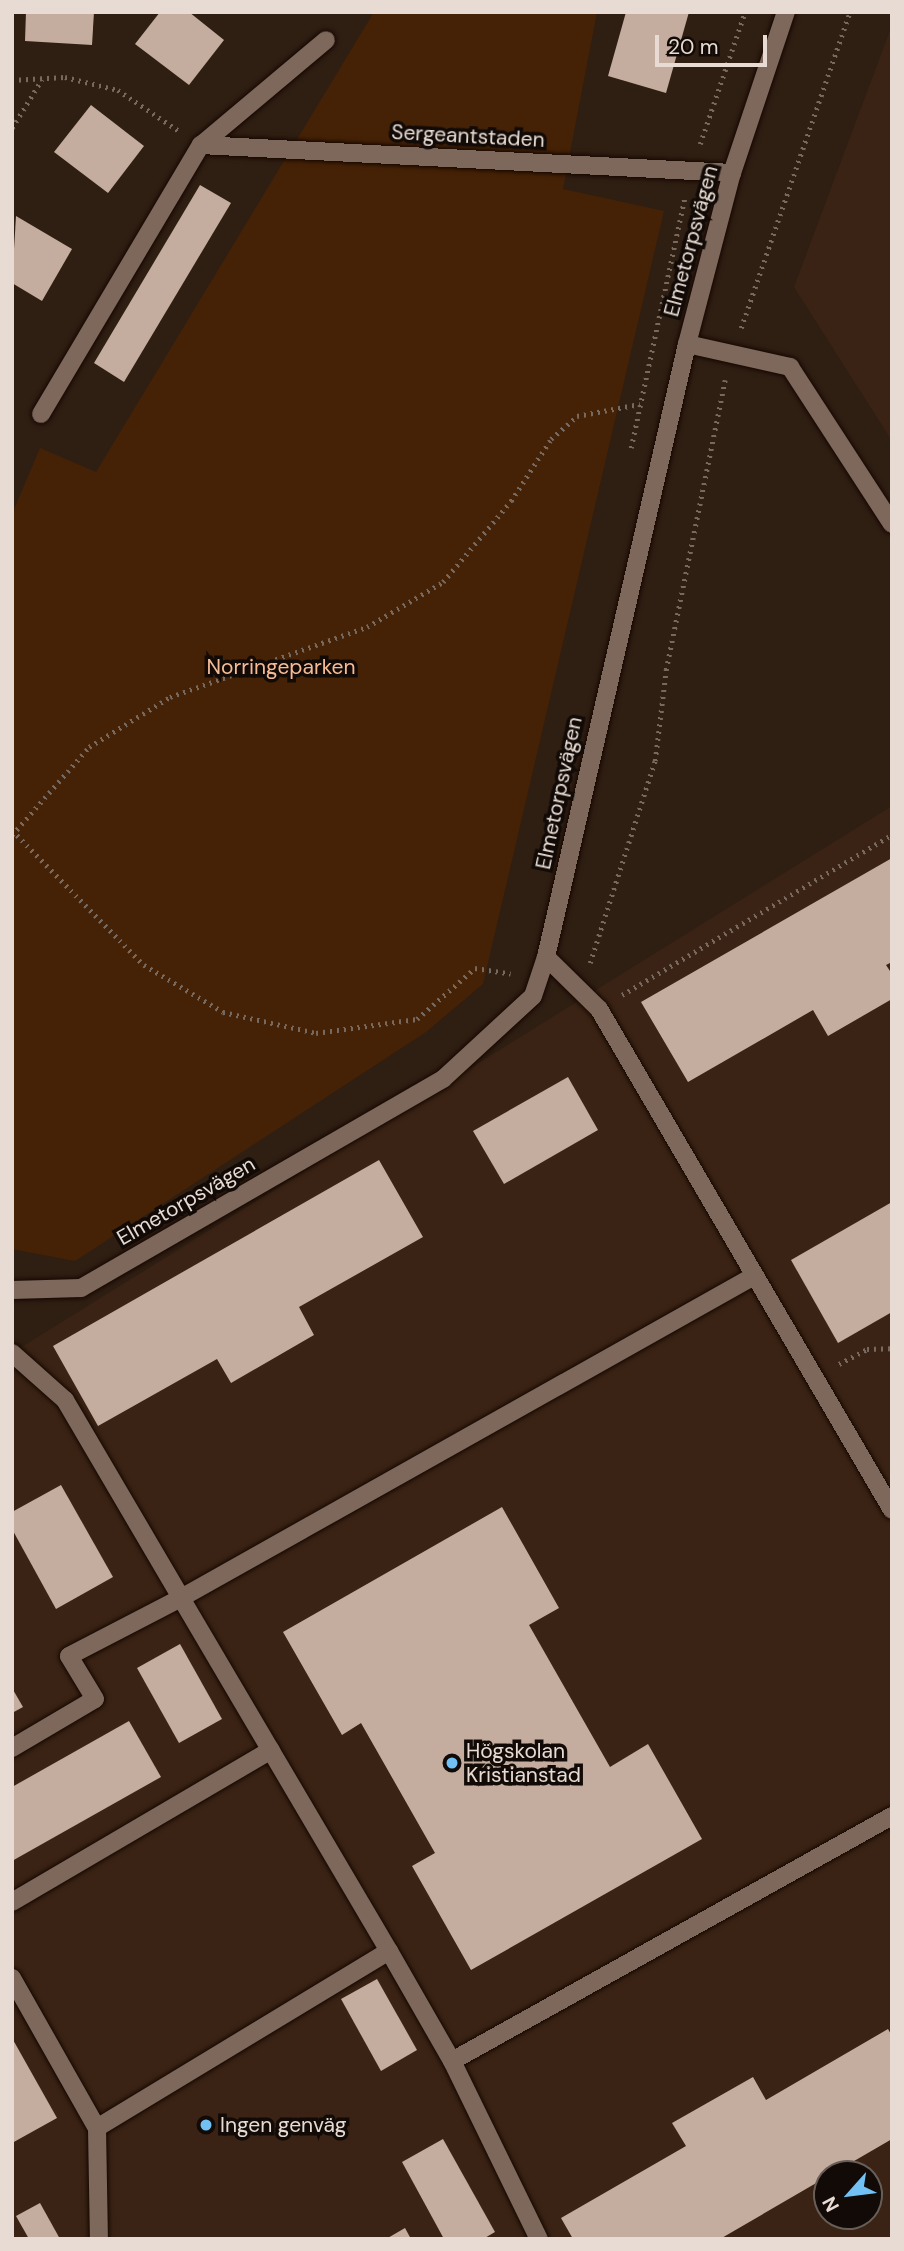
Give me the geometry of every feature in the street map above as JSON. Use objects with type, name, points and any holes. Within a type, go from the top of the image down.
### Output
[{"type":"street","name":"Elmetorpsvägen","points":[[12,1290],[81,1288],[443,1079],[533,996],[546,957],[687,344],[732,173],[786,12]]},
{"type":"street","points":[[41,414],[201,145],[327,40]]},
{"type":"street","name":"Sergeantstaden","points":[[201,145],[732,173]]},
{"type":"street","points":[[687,344],[790,367],[892,524]]},
{"type":"street","points":[[546,957],[599,1009],[892,1510]]},
{"type":"street","points":[[12,1748],[95,1699],[69,1656],[181,1598],[754,1276]]},
{"type":"street","points":[[12,1353],[65,1400],[452,2061],[540,2239]]},
{"type":"street","points":[[12,1902],[271,1750]]},
{"type":"street","points":[[452,2061],[892,1816]]},
{"type":"street","points":[[97,2128],[389,1951]]},
{"type":"street","points":[[12,1978],[97,2128],[99,2239]]},
{"type":"path","points":[[580,990],[616,893],[655,761],[666,670],[731,354],[850,12]]},
{"type":"path","points":[[12,80],[65,77],[118,90],[201,145]]},
{"type":"path","points":[[12,128],[42,78]]},
{"type":"path","points":[[511,974],[475,968],[417,1019],[405,1021],[316,1032],[223,1012],[145,965],[14,835],[89,747],[170,697],[367,626],[443,582],[511,501],[551,439],[568,423],[577,416],[640,404]]},
{"type":"path","points":[[599,1009],[892,835]]},
{"type":"path","points":[[814,1378],[867,1349],[892,1348]]},
{"type":"shaded area","points":[[892,25],[892,441],[794,287]]},
{"type":"shaded area","name":"Högskolan Kristianstad","points":[[892,806],[892,2239],[12,2239],[12,1353]]},
{"type":"green space","name":"Norringeparken","points":[[374,12],[597,12],[563,189],[664,211],[483,984],[426,1032],[75,1261],[12,1249],[12,514],[40,448],[96,472]]},
{"type":"building","points":[[26,12],[94,12],[92,45],[25,41]]},
{"type":"building","points":[[160,12],[189,12],[224,40],[189,85],[135,44]]},
{"type":"building","points":[[626,12],[689,12],[666,93],[608,76]]},
{"type":"building","points":[[91,105],[144,146],[108,193],[54,152]]},
{"type":"building","points":[[200,185],[231,203],[124,382],[94,363]]},
{"type":"building","points":[[16,216],[72,249],[42,301],[12,283]]},
{"type":"building","points":[[892,858],[892,962],[886,965],[892,974],[892,999],[828,1036],[813,1010],[688,1082],[641,1002]]},
{"type":"building","points":[[568,1077],[598,1130],[504,1184],[473,1131]]},
{"type":"building","points":[[379,1160],[423,1237],[299,1307],[314,1335],[231,1383],[217,1359],[98,1426],[53,1346]]},
{"type":"building","points":[[892,1202],[892,1312],[838,1343],[791,1260]]},
{"type":"building","points":[[61,1485],[113,1577],[56,1609],[12,1529],[12,1512]]},
{"type":"building","points":[[502,1507],[559,1608],[529,1625],[610,1767],[648,1744],[702,1839],[471,1970],[412,1866],[435,1853],[361,1723],[342,1735],[283,1632]]},
{"type":"building","points":[[180,1644],[222,1719],[179,1743],[137,1668]]},
{"type":"building","points":[[12,1688],[23,1707],[12,1713]]},
{"type":"building","points":[[129,1721],[161,1777],[12,1861],[12,1787]]},
{"type":"building","points":[[377,1979],[417,2050],[381,2071],[341,1999]]},
{"type":"building","points":[[888,2029],[892,2036],[892,2139],[856,2160],[813,2160],[813,2185],[720,2239],[573,2239],[561,2218],[686,2146],[672,2123],[753,2077],[766,2100]]},
{"type":"building","points":[[12,2038],[57,2118],[12,2143]]},
{"type":"building","points":[[443,2139],[495,2232],[483,2239],[444,2239],[402,2162]]},
{"type":"building","points":[[40,2203],[60,2239],[29,2239],[16,2216]]},
{"type":"building","points":[[405,2228],[411,2239],[386,2239]]},
{"type":"place","name":"Högskolan Kristianstad","points":[[452,1763]]},
{"type":"place","name":"Ingen genväg","points":[[206,2125]]}]
